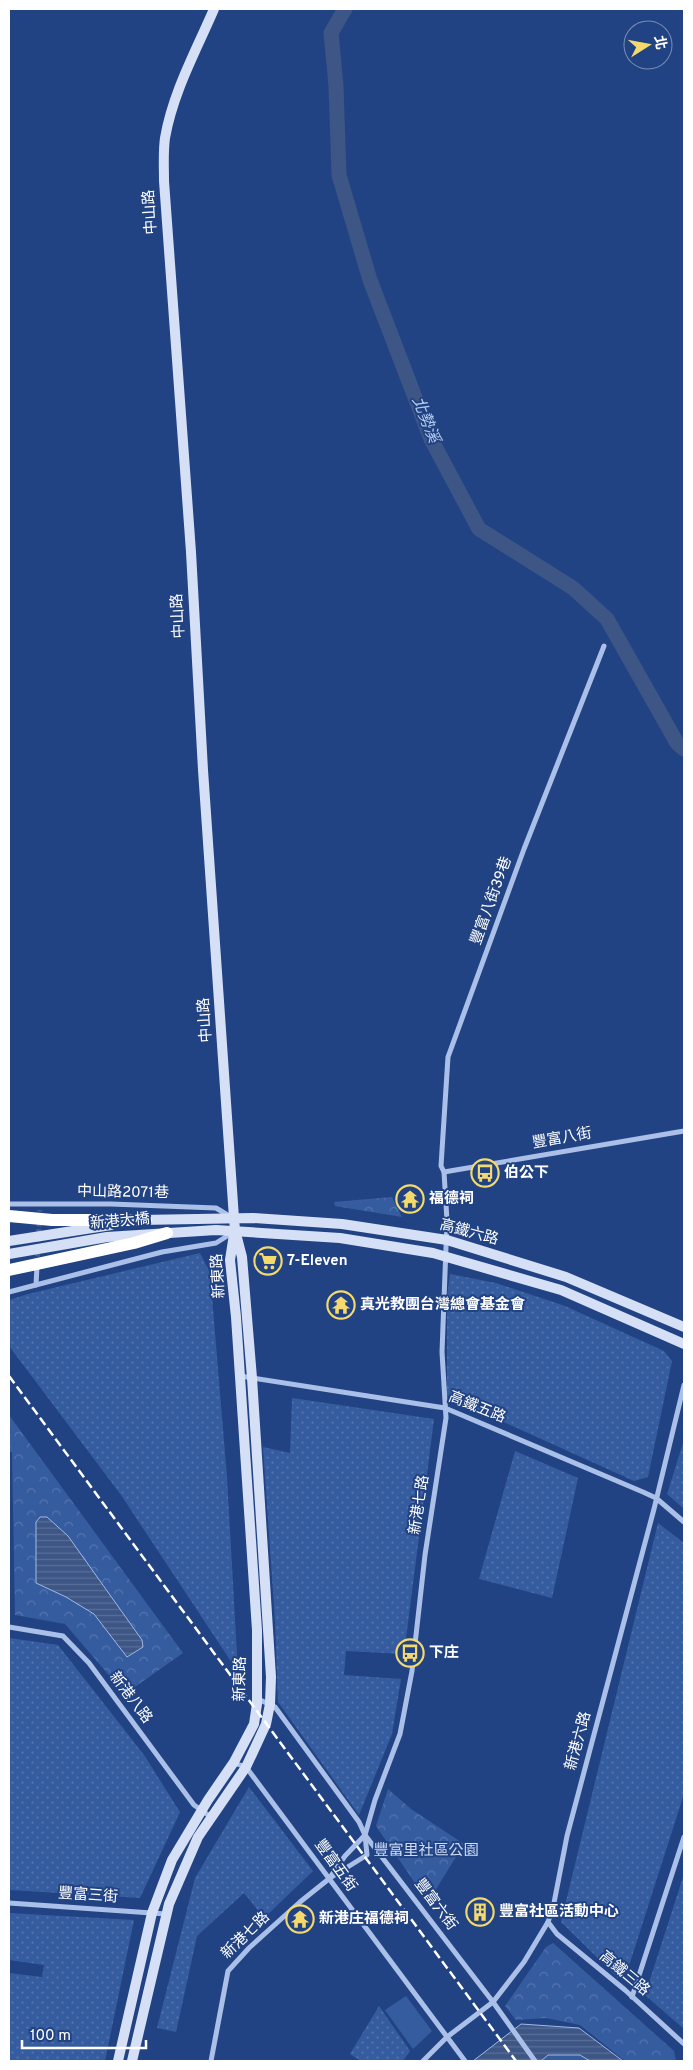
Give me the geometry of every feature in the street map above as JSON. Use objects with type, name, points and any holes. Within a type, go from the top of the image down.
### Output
[{"type":"highway","points":[[9,1216],[52,1220],[146,1220]]},
{"type":"highway","points":[[9,1270],[134,1244],[167,1233]]},
{"type":"main road","name":"中山路","points":[[214,9],[179,88],[169,118],[165,140],[164,181],[191,552],[203,770],[235,1230]]},
{"type":"main road","name":"新港大橋","points":[[9,1241],[146,1220],[234,1218]]},
{"type":"main road","name":"高鐵六路","points":[[234,1218],[342,1224],[447,1240],[566,1276],[684,1327]]},
{"type":"main road","name":"新港大橋","points":[[9,1254],[107,1237],[235,1230]]},
{"type":"main road","name":"高鐵六路","points":[[235,1230],[340,1238],[433,1253],[561,1290],[684,1344]]},
{"type":"main road","name":"新東路","points":[[118,2061],[152,1913],[172,1860],[201,1810],[234,1762],[254,1724],[257,1698],[256,1630],[240,1376],[230,1260],[235,1230]]},
{"type":"main road","name":"新東路","points":[[132,2061],[166,1914],[198,1837],[246,1767],[266,1724],[270,1704],[271,1668],[252,1378],[242,1257],[235,1230]]},
{"type":"street","name":"豐富八街39巷","points":[[444,1172],[441,1166],[448,1056],[524,850],[604,646]]},
{"type":"street","name":"豐富八街","points":[[444,1172],[684,1131]]},
{"type":"street","name":"新港七路","points":[[210,2061],[228,1971],[249,1948],[330,1878],[367,1855],[365,1835],[374,1800],[400,1734],[412,1670],[425,1555],[446,1408],[442,1352],[447,1240],[444,1172]]},
{"type":"street","name":"中山路2071巷","points":[[9,1204],[40,1207],[111,1204],[216,1208],[234,1218]]},
{"type":"street","points":[[9,1292],[162,1252],[216,1243],[235,1230]]},
{"type":"street","points":[[36,1285],[37,1266]]},
{"type":"street","name":"高鐵五路","points":[[240,1376],[446,1408],[656,1498],[684,1522]]},
{"type":"street","name":"新港六路","points":[[423,2061],[447,2037],[493,2002],[524,1962],[548,1922],[553,1908],[567,1836],[684,1384]]},
{"type":"street","name":"新港八路","points":[[9,1627],[63,1636],[89,1663],[194,1805],[211,1817]]},
{"type":"street","name":"豐富六街","points":[[257,1698],[274,1707],[359,1822],[365,1835],[493,2002],[535,2061]]},
{"type":"street","points":[[234,1762],[246,1767]]},
{"type":"street","name":"豐富五街","points":[[246,1767],[465,2061]]},
{"type":"street","name":"新港七路","points":[[330,1878],[345,1856],[365,1835]]},
{"type":"street","points":[[632,1997],[684,1837]]},
{"type":"street","name":"豐富三街","points":[[9,1903],[166,1914]]},
{"type":"street","name":"高鐵三路","points":[[548,1922],[557,1934],[684,2044]]},
{"type":"green space","points":[[392,1197],[402,1217],[335,1206],[334,1202]]},
{"type":"green space","points":[[200,1253],[210,1273],[227,1477],[238,1672],[121,1495],[9,1346],[9,1300]]},
{"type":"green space","points":[[450,1274],[496,1283],[565,1306],[664,1351],[672,1361],[648,1477],[634,1481],[447,1395],[447,1297]]},
{"type":"green space","points":[[292,1398],[434,1419],[404,1654],[346,1651],[344,1675],[401,1679],[392,1734],[359,1815],[278,1702],[275,1621],[263,1447],[290,1453]]},
{"type":"green space","points":[[9,1415],[183,1653],[125,1694],[65,1624],[15,1615],[12,1452],[9,1452]]},
{"type":"green space","points":[[684,1440],[684,1509],[667,1494]]},
{"type":"green space","points":[[515,1451],[578,1478],[552,1598],[479,1579]]},
{"type":"green space","points":[[658,1523],[684,1543],[684,1794],[627,1972],[618,1978],[561,1922]]},
{"type":"green space","points":[[9,1638],[58,1645],[144,1755],[180,1812],[140,1898],[9,1890]]},
{"type":"green space","points":[[249,1787],[313,1871],[264,1918],[244,1893],[197,1936],[176,2032],[157,2028],[195,1878]]},
{"type":"green space","name":"豐富里社區公園","points":[[388,1789],[411,1809],[464,1844],[428,1902],[376,1826]]},
{"type":"green space","points":[[684,1874],[684,2029],[645,1995]]},
{"type":"green space","points":[[9,1913],[134,1920],[105,2061],[9,2061],[9,1973],[42,1977],[44,1965],[9,1960]]},
{"type":"green space","points":[[553,1943],[674,2051],[676,2061],[625,2061],[580,2025],[546,2018],[516,2020],[505,2006],[546,1947]]},
{"type":"green space","points":[[406,1996],[432,2031],[413,2049],[385,2010]]},
{"type":"green space","points":[[379,2006],[410,2051],[403,2061],[361,2061],[350,2054]]},
{"type":"green space","points":[[573,2038],[605,2061],[522,2061]]},
{"type":"shaded area","points":[[40,1517],[47,1517],[68,1536],[142,1640],[143,1647],[127,1657],[94,1614],[66,1597],[36,1583],[36,1522]]},
{"type":"shaded area","points":[[521,2024],[579,2028],[623,2061],[590,2061],[580,2055],[548,2055],[541,2061],[473,2061]]},
{"type":"waterway","name":"北勢溪","points":[[345,9],[331,33],[336,86],[339,175],[370,280],[431,439],[479,529],[573,588],[607,619],[677,743],[684,749]]},
{"type":"tunnel","points":[[37,1264],[40,1210]]},
{"type":"railway","points":[[9,1376],[516,2061]]},
{"type":"place","name":"伯公下","points":[[485,1173]]},
{"type":"place","name":"福德祠","points":[[410,1199]]},
{"type":"place","name":"7-Eleven","points":[[268,1261]]},
{"type":"place","name":"真光教團台灣總會基金會","points":[[341,1305]]},
{"type":"place","name":"下庄","points":[[410,1653]]},
{"type":"place","name":"豐富社區活動中心","points":[[480,1912]]},
{"type":"place","name":"新港庄福德祠","points":[[300,1919]]}]
